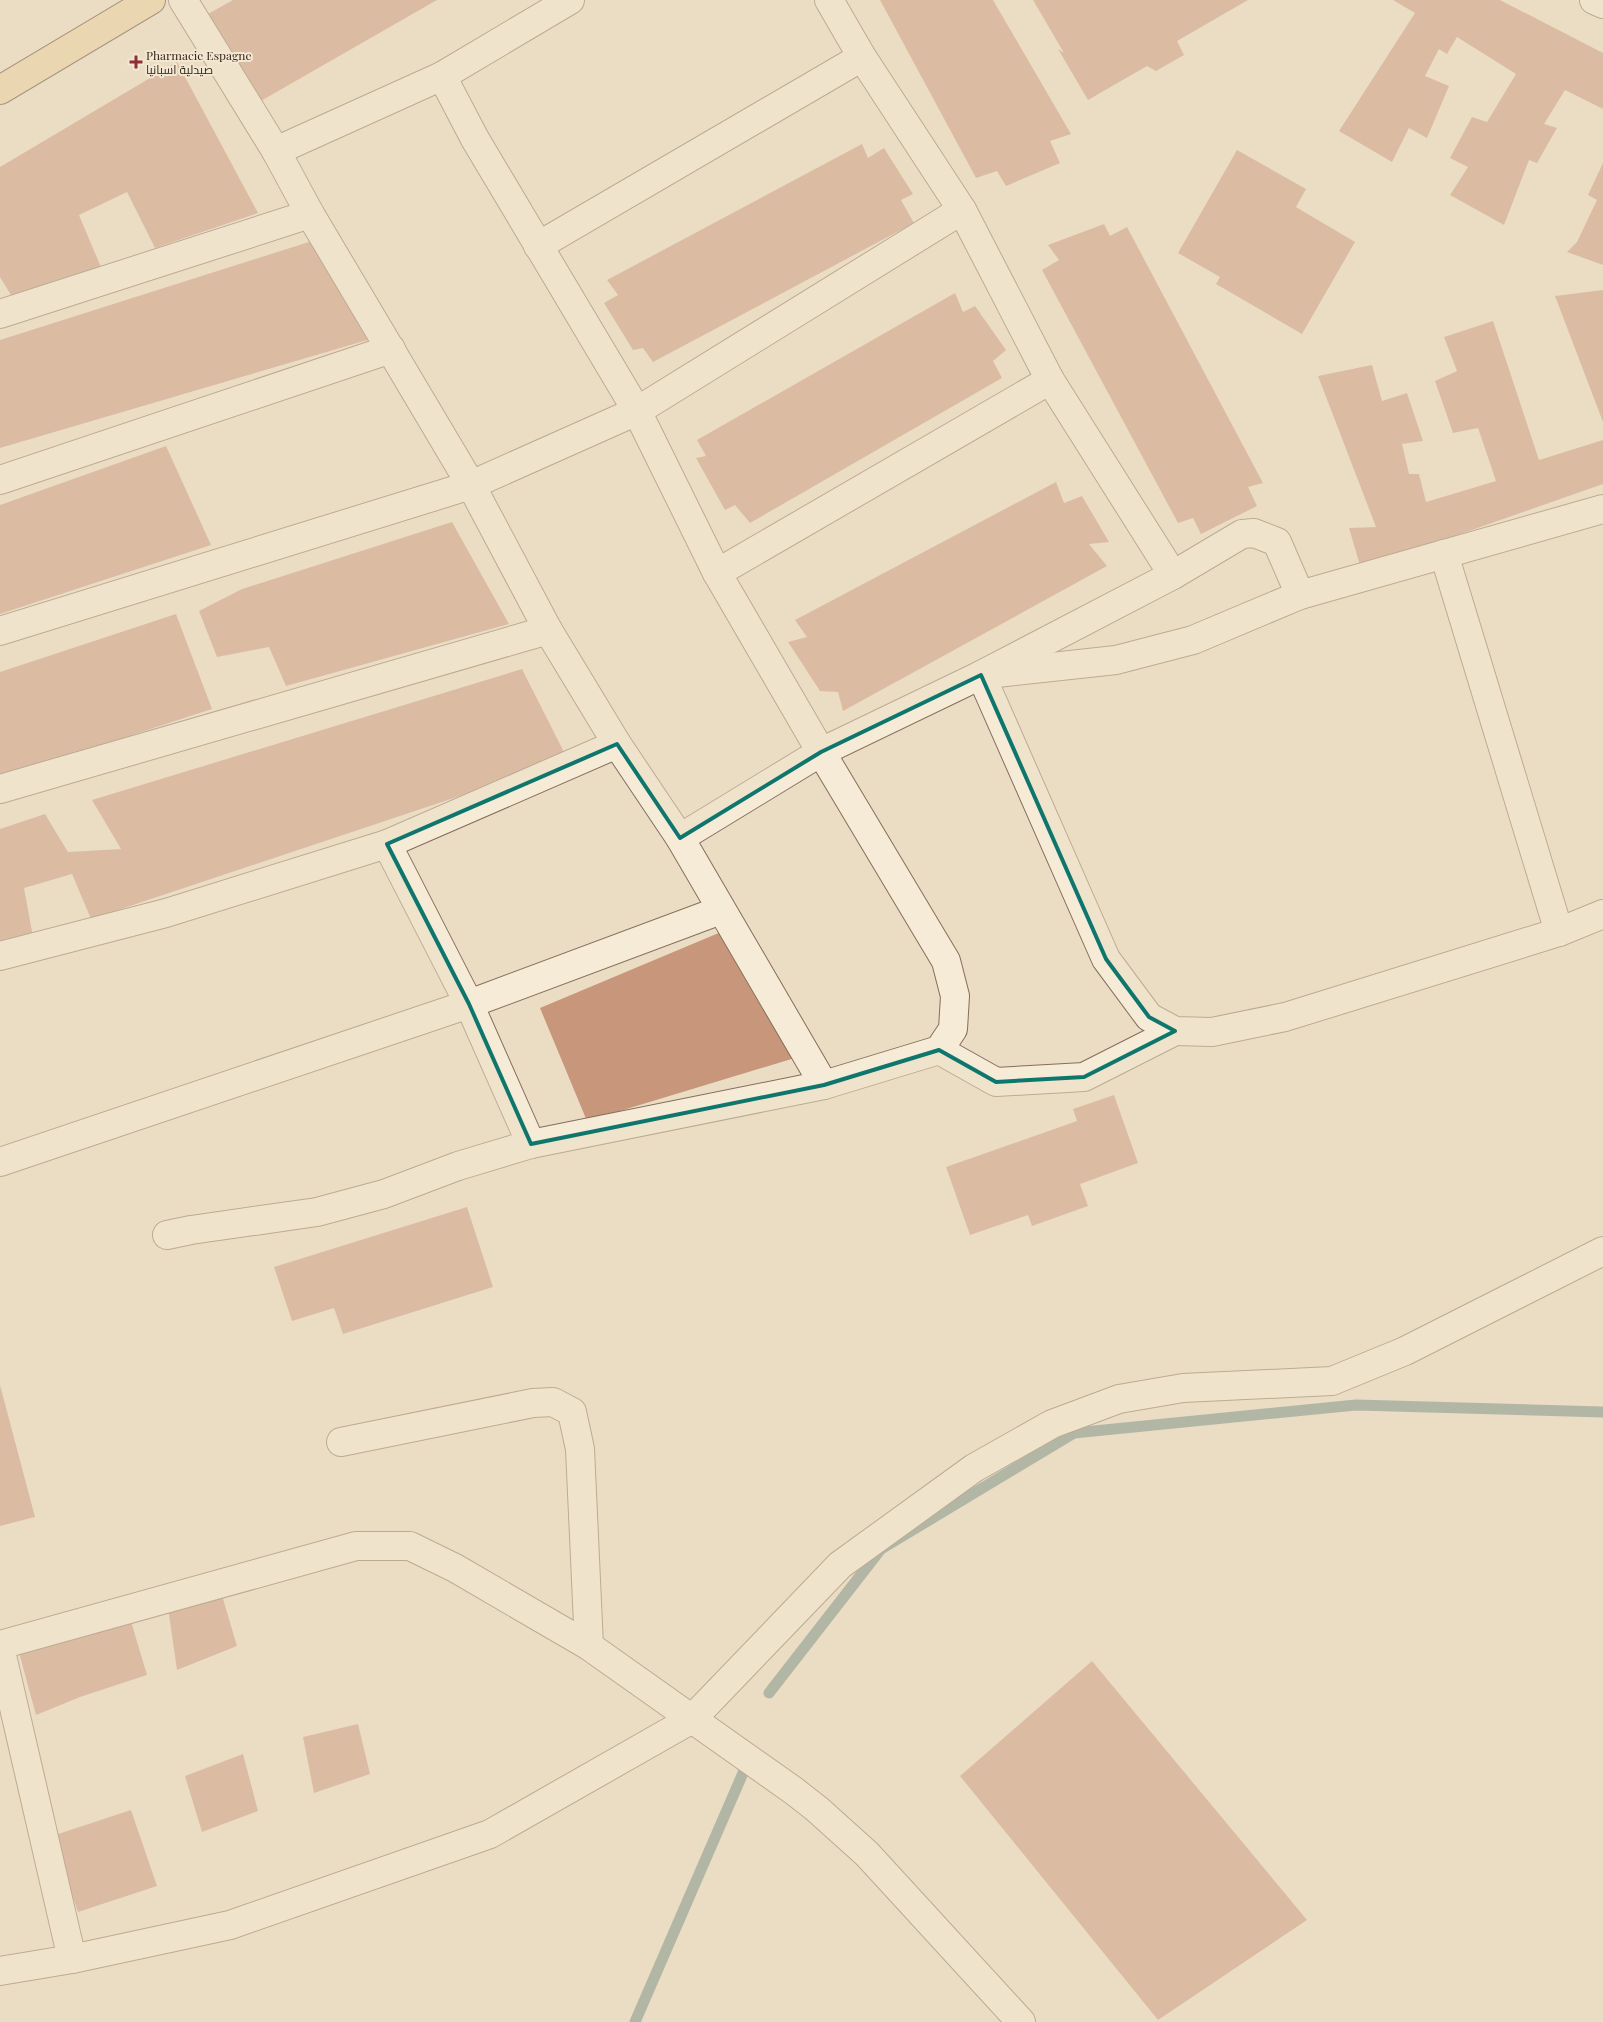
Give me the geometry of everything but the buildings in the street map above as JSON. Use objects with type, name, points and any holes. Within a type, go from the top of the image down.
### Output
[{"type":"main road","points":[[0,90],[151,0]]},
{"type":"street","points":[[183,0],[276,151],[310,214],[471,485],[548,630],[617,744],[680,838],[824,1085]]},
{"type":"street","points":[[276,151],[442,76],[570,0]]},
{"type":"street","points":[[829,0],[862,57],[962,210],[1050,380],[1173,576]]},
{"type":"street","points":[[1594,0],[1603,4]]},
{"type":"street","points":[[538,246],[862,57]]},
{"type":"street","points":[[167,1235],[317,1212],[384,1194],[458,1166],[531,1144],[824,1085],[939,1050],[953,1029],[955,996],[946,961],[717,573],[637,411],[475,140],[442,76]]},
{"type":"street","points":[[0,631],[471,485],[637,411],[962,210]]},
{"type":"street","points":[[0,314],[310,214]]},
{"type":"street","points":[[0,480],[391,349]]},
{"type":"street","points":[[717,573],[1050,380]]},
{"type":"street","points":[[981,675],[1116,660],[1193,640],[1300,595],[1603,509]]},
{"type":"street","points":[[680,838],[821,752],[981,675],[1173,576],[1242,534],[1254,533],[1277,542],[1300,595]]},
{"type":"street","points":[[1444,554],[1559,932]]},
{"type":"street","points":[[0,789],[548,630]]},
{"type":"street","points":[[981,675],[1106,959],[1149,1017],[1175,1031],[1212,1032],[1286,1016],[1559,932],[1603,914]]},
{"type":"street","points":[[0,956],[166,913],[386,844],[617,744]]},
{"type":"street","points":[[386,844],[470,1004],[531,1144]]},
{"type":"street","points":[[0,1162],[470,1004],[721,910]]},
{"type":"street","points":[[939,1050],[996,1082],[1084,1077],[1175,1031]]},
{"type":"street","points":[[0,1971],[72,1959],[230,1925],[490,1834],[692,1719],[840,1565],[974,1468],[1052,1424],[1120,1399],[1183,1388],[1332,1381],[1405,1351],[1603,1251]]},
{"type":"street","points":[[341,1442],[533,1403],[553,1402],[572,1412],[580,1449],[589,1646]]},
{"type":"street","points":[[72,1959],[0,1646],[356,1546],[410,1546],[455,1568],[589,1646],[817,1809],[867,1854],[1020,2022]]},
{"type":"highlighted area","points":[[981,675],[1106,959],[1149,1017],[1175,1031],[1084,1077],[996,1082],[939,1050],[824,1085],[531,1144],[469,1004],[387,844],[617,744],[680,838],[821,752]]},
{"type":"waterway","points":[[769,1693],[881,1549],[1074,1433],[1356,1405],[1603,1412]]},
{"type":"waterway","points":[[635,2022],[746,1766]]},
{"type":"place","name":"Pharmacie Espagne صيدلية اسبانيا","points":[[136,62]]}]
